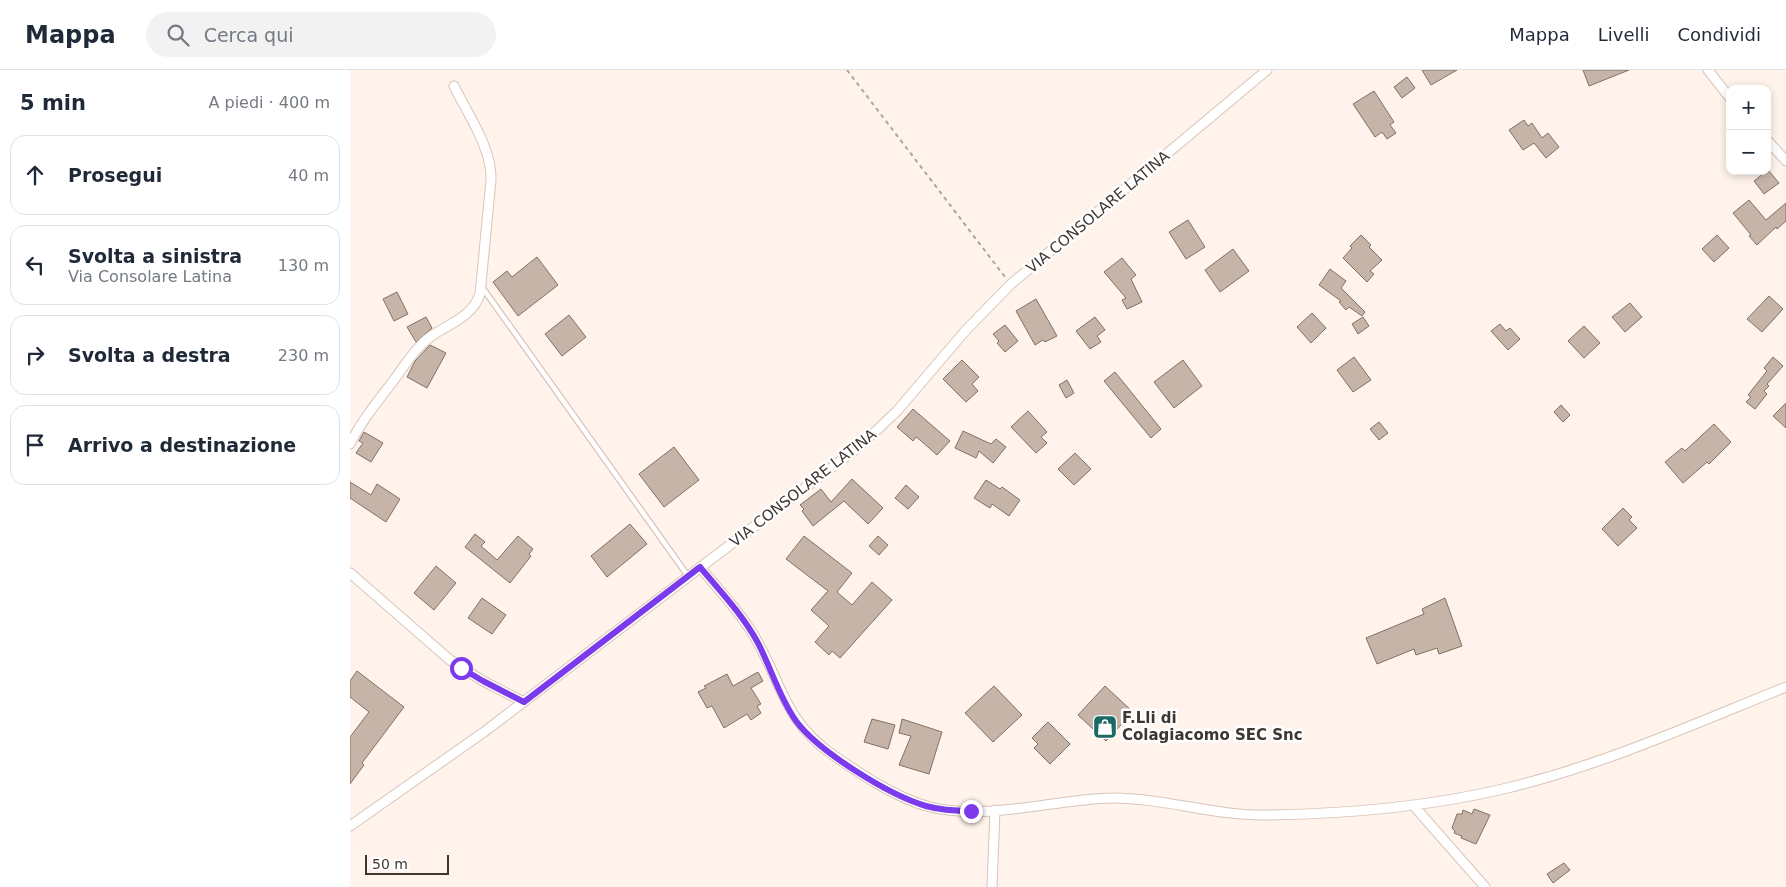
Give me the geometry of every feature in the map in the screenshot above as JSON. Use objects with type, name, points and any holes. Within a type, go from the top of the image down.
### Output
[{"type":"street","name":"VIA CONSOLARE LATINA","points":[[350,826],[484,732],[838,463],[877,431],[903,404],[966,330],[1011,284],[1267,70]]},
{"type":"street","points":[[1708,70],[1726,93]]},
{"type":"street","points":[[350,444],[364,420],[415,352],[427,339],[468,314],[479,297],[482,286],[491,180],[490,162],[485,147],[454,86]]},
{"type":"street","points":[[1771,144],[1786,160]]},
{"type":"street","points":[[700,567],[751,631],[793,717],[807,734],[824,749],[886,788],[923,805],[940,809],[961,811],[995,810],[1114,798],[1259,815],[1413,805],[1502,789],[1583,765],[1655,740],[1786,686]]},
{"type":"street","points":[[350,573],[450,660],[478,678],[524,702]]},
{"type":"street","points":[[1413,805],[1485,887]]},
{"type":"street","points":[[992,887],[995,810]]},
{"type":"lane","points":[[482,286],[688,576]]},
{"type":"path","points":[[847,70],[1011,284]]},
{"type":"building","points":[[1422,70],[1457,70],[1431,85]]},
{"type":"building","points":[[1583,70],[1629,70],[1589,86]]},
{"type":"building","points":[[1407,77],[1415,88],[1402,98],[1394,87]]},
{"type":"building","points":[[1374,91],[1394,122],[1390,125],[1396,133],[1387,139],[1382,132],[1375,137],[1353,104]]},
{"type":"building","points":[[1524,120],[1528,126],[1532,123],[1542,138],[1548,133],[1559,147],[1546,158],[1534,143],[1523,150],[1509,130]]},
{"type":"building","points":[[1771,174],[1779,183],[1764,194],[1754,181],[1762,175]]},
{"type":"building","points":[[1749,200],[1766,220],[1786,203],[1786,221],[1777,229],[1776,227],[1757,245],[1733,213]]},
{"type":"building","points":[[1188,220],[1205,247],[1186,259],[1169,232]]},
{"type":"building","points":[[1361,235],[1371,245],[1369,247],[1382,260],[1370,271],[1374,274],[1367,282],[1343,258],[1352,248],[1350,246]]},
{"type":"building","points":[[1717,235],[1729,248],[1714,262],[1702,249]]},
{"type":"building","points":[[1233,249],[1249,271],[1220,292],[1205,270]]},
{"type":"building","points":[[537,257],[558,285],[518,316],[493,282],[507,271],[512,277]]},
{"type":"building","points":[[1122,258],[1136,275],[1131,279],[1142,302],[1127,309],[1122,300],[1126,298],[1104,272]]},
{"type":"building","points":[[1330,269],[1346,281],[1341,288],[1365,312],[1362,316],[1349,307],[1346,310],[1339,302],[1341,301],[1319,285]]},
{"type":"building","points":[[397,292],[408,314],[394,321],[383,299]]},
{"type":"building","points":[[1769,296],[1783,309],[1762,332],[1747,319]]},
{"type":"building","points":[[1036,299],[1057,336],[1045,342],[1043,340],[1035,345],[1016,311]]},
{"type":"building","points":[[1630,303],[1642,317],[1625,332],[1612,317]]},
{"type":"building","points":[[1312,313],[1326,328],[1311,343],[1297,327]]},
{"type":"building","points":[[569,315],[586,337],[562,356],[545,334]]},
{"type":"building","points":[[426,317],[432,328],[416,342],[407,327]]},
{"type":"building","points":[[1095,317],[1105,330],[1097,336],[1101,342],[1090,349],[1076,331]]},
{"type":"building","points":[[1363,317],[1369,326],[1358,334],[1352,324]]},
{"type":"building","points":[[1500,324],[1506,331],[1510,328],[1520,339],[1508,350],[1491,331]]},
{"type":"building","points":[[1005,325],[1018,341],[1005,352],[997,343],[999,341],[993,334]]},
{"type":"building","points":[[1584,326],[1600,343],[1584,358],[1568,341]]},
{"type":"building","points":[[430,345],[446,353],[427,388],[407,377],[415,361]]},
{"type":"building","points":[[1354,357],[1371,380],[1353,392],[1337,370]]},
{"type":"building","points":[[1773,357],[1783,366],[1767,384],[1769,386],[1764,391],[1767,394],[1755,409],[1746,402],[1751,397],[1748,395],[1767,371],[1764,368]]},
{"type":"building","points":[[962,360],[979,377],[972,384],[978,391],[966,402],[943,379]]},
{"type":"building","points":[[1183,360],[1202,386],[1174,408],[1154,382]]},
{"type":"building","points":[[1115,372],[1161,429],[1151,438],[1104,381]]},
{"type":"building","points":[[1067,380],[1074,393],[1066,398],[1059,385]]},
{"type":"building","points":[[1786,403],[1786,428],[1773,416]]},
{"type":"building","points":[[1561,405],[1570,415],[1563,422],[1554,412]]},
{"type":"building","points":[[913,409],[950,441],[937,455],[916,437],[913,441],[897,427]]},
{"type":"building","points":[[1028,411],[1047,432],[1041,437],[1047,443],[1036,453],[1011,427]]},
{"type":"building","points":[[1379,422],[1388,433],[1379,440],[1370,429]]},
{"type":"building","points":[[1714,424],[1731,442],[1709,464],[1707,462],[1683,483],[1665,462],[1682,448],[1685,451]]},
{"type":"building","points":[[963,431],[991,444],[996,439],[1006,447],[993,463],[979,451],[976,458],[955,448]]},
{"type":"building","points":[[364,432],[383,443],[371,462],[356,453],[363,443],[359,441]]},
{"type":"building","points":[[674,447],[699,480],[664,507],[639,474]]},
{"type":"building","points":[[1075,453],[1091,469],[1074,485],[1058,469]]},
{"type":"building","points":[[852,479],[883,508],[868,524],[844,501],[813,526],[800,505],[821,489],[831,502]]},
{"type":"building","points":[[986,480],[1000,489],[1002,487],[1020,500],[1009,516],[992,504],[990,508],[974,498]]},
{"type":"building","points":[[350,482],[371,495],[377,484],[400,499],[386,522],[350,498]]},
{"type":"building","points":[[906,485],[919,497],[908,509],[895,498]]},
{"type":"building","points":[[1623,508],[1632,517],[1629,520],[1637,528],[1618,546],[1602,529]]},
{"type":"building","points":[[630,524],[647,544],[607,577],[591,556]]},
{"type":"building","points":[[475,534],[485,542],[481,546],[497,560],[518,536],[533,549],[529,554],[531,556],[510,583],[465,547]]},
{"type":"building","points":[[804,536],[852,573],[837,592],[852,605],[872,582],[892,600],[840,658],[832,651],[829,655],[815,642],[829,626],[811,610],[828,591],[786,559]]},
{"type":"building","points":[[878,536],[888,545],[879,555],[869,546]]},
{"type":"building","points":[[436,566],[456,583],[434,610],[414,593]]},
{"type":"building","points":[[482,598],[506,615],[492,634],[468,618]]},
{"type":"building","points":[[1445,598],[1462,646],[1439,654],[1437,648],[1416,655],[1414,649],[1377,664],[1366,638],[1424,614],[1422,609]]},
{"type":"building","points":[[357,671],[404,707],[362,763],[364,765],[350,784],[350,737],[369,712],[350,697],[350,681]]},
{"type":"building","points":[[758,672],[763,681],[751,688],[761,704],[757,706],[761,713],[751,720],[747,714],[724,728],[712,706],[707,708],[698,692],[706,688],[704,686],[727,674],[733,686]]},
{"type":"building","points":[[994,686],[1022,715],[993,742],[965,713]]},
{"type":"building","points":[[1105,686],[1133,712],[1106,741],[1078,715]]},
{"type":"building","points":[[872,719],[895,725],[888,749],[864,742]]},
{"type":"building","points":[[902,719],[942,732],[929,774],[899,765],[911,736],[899,733]]},
{"type":"building","points":[[1048,722],[1070,744],[1050,764],[1034,748],[1038,744],[1032,738]]},
{"type":"building","points":[[1474,809],[1490,815],[1476,844],[1461,838],[1462,836],[1454,833],[1455,831],[1452,828],[1457,814],[1462,814],[1463,810],[1472,814]]},
{"type":"building","points":[[1564,863],[1570,870],[1553,883],[1547,874]]},
{"type":"place","name":"F.Lli di Colagiacomo SEC Snc","points":[[1105,727]]},
{"type":"route","points":[[461,668],[524,702],[700,567],[748,626],[762,651],[790,712],[800,726],[818,744],[842,762],[903,797],[934,808],[971,811]]}]
